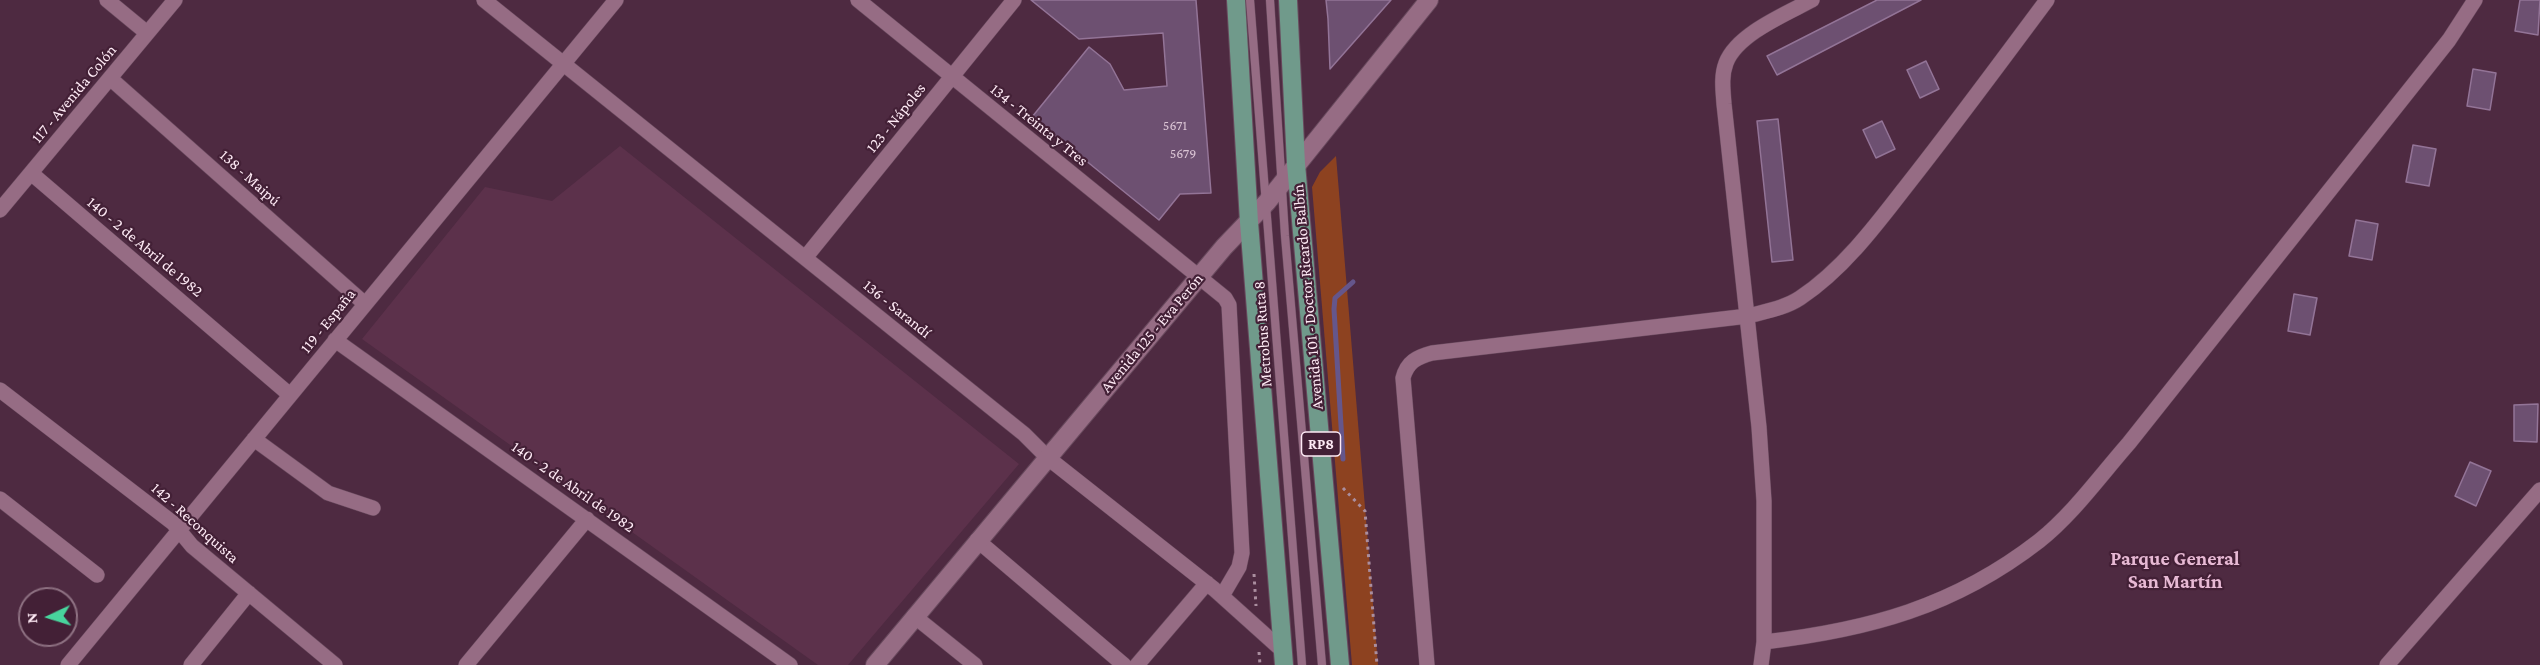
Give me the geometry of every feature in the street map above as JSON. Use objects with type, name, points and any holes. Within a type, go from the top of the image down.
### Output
[{"type":"main road","points":[[1236,0],[1249,222],[1284,658]]},
{"type":"main road","name":"Avenida 101 - Doctor Ricardo Balbín","points":[[1288,0],[1296,164],[1340,665]]},
{"type":"street","points":[[107,0],[147,33]]},
{"type":"street","name":"117 - Avenida Colón","points":[[2,205],[111,79],[175,0]]},
{"type":"street","name":"136 - Sarandí","points":[[484,0],[1024,434],[1048,458],[1207,583],[1284,658]]},
{"type":"street","name":"119 - España","points":[[68,665],[616,0]]},
{"type":"street","name":"134 - Treinta y Tres","points":[[858,0],[1225,298],[1230,305],[1242,553],[1239,567],[1222,596]]},
{"type":"street","name":"123 - Nápoles","points":[[805,258],[1014,0]]},
{"type":"street","name":"Avenida 125 - Eva Perón","points":[[875,665],[977,540],[1224,247],[1267,202],[1429,0]]},
{"type":"street","points":[[1761,665],[1764,642],[1764,501],[1748,316],[1724,104],[1724,73],[1734,49],[1747,37],[1792,5],[1812,0]]},
{"type":"street","points":[[1427,665],[1403,378],[1410,363],[1416,358],[1432,353],[1748,316],[1787,305],[1800,298],[1839,264],[1871,231],[2047,0]]},
{"type":"street","points":[[1764,642],[1830,633],[1895,618],[1935,602],[1987,576],[2040,540],[2079,501],[2136,434],[2449,40],[2475,0]]},
{"type":"street","name":"138 - Maipú","points":[[111,79],[365,304]]},
{"type":"street","name":"140 - 2 de Abril de 1982","points":[[31,173],[290,395]]},
{"type":"street","name":"140 - 2 de Abril de 1982","points":[[335,340],[790,665]]},
{"type":"street","name":"142 - Reconquista","points":[[0,390],[173,523],[192,546],[335,665]]},
{"type":"street","points":[[254,439],[328,493],[373,508]]},
{"type":"street","points":[[2387,665],[2540,490]]},
{"type":"street","points":[[0,500],[98,575]]},
{"type":"street","points":[[466,665],[587,519]]},
{"type":"street","points":[[977,540],[1124,665]]},
{"type":"street","points":[[1137,665],[1207,583]]},
{"type":"street","points":[[191,665],[249,593]]},
{"type":"street","points":[[914,616],[975,665]]},
{"type":"lane","name":"Metrobus Ruta 8","points":[[1250,0],[1302,665]]},
{"type":"lane","name":"Metrobus Ruta 8","points":[[1270,0],[1281,182],[1322,665]]},
{"type":"shaded area","points":[[620,146],[1019,464],[848,665],[818,665],[362,339],[485,187],[552,201]]},
{"type":"shaded area","points":[[1336,156],[1378,665],[1352,665],[1312,187],[1320,172]]},
{"type":"building","points":[[1031,0],[1196,0],[1211,193],[1180,194],[1159,220],[1032,117],[1089,47],[1110,64],[1124,90],[1167,86],[1163,33],[1079,39]]},
{"type":"building","points":[[1326,0],[1391,0],[1330,69],[1328,19]]},
{"type":"building","points":[[1877,0],[1921,0],[1777,75],[1767,56]]},
{"type":"building","points":[[2520,0],[2540,0],[2538,35],[2515,31]]},
{"type":"building","points":[[1926,61],[1939,89],[1920,98],[1907,70]]},
{"type":"building","points":[[2473,69],[2496,73],[2490,110],[2467,106]]},
{"type":"building","points":[[1778,119],[1793,260],[1772,262],[1757,121]]},
{"type":"building","points":[[1882,121],[1895,149],[1876,158],[1863,130]]},
{"type":"building","points":[[2413,145],[2436,149],[2429,186],[2406,182]]},
{"type":"building","points":[[2356,220],[2378,224],[2372,260],[2349,256]]},
{"type":"building","points":[[2294,294],[2317,298],[2310,335],[2288,331]]},
{"type":"building","points":[[2538,404],[2537,442],[2514,441],[2514,405]]},
{"type":"building","points":[[2470,462],[2491,471],[2476,506],[2455,496]]},
{"type":"waterway","points":[[1343,459],[1334,309],[1335,298],[1353,282]]},
{"type":"district","name":"Parque General San Martín","points":[[2175,570]]}]
